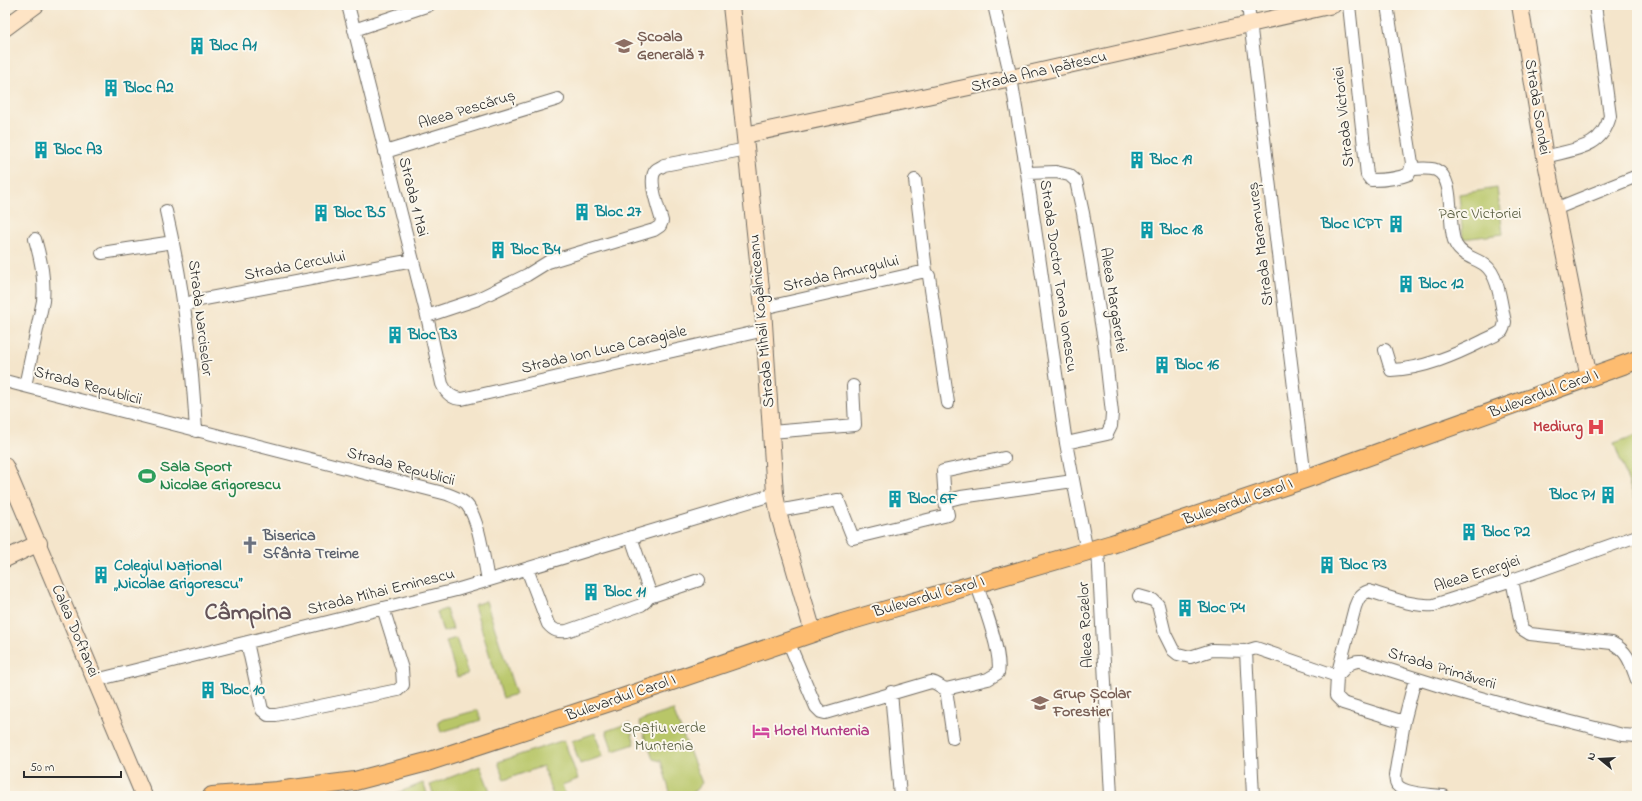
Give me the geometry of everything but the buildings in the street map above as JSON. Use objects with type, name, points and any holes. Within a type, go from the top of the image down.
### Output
[{"type":"main road","name":"Bulevardul Carol I","points":[[212,796],[336,784],[402,770],[523,731],[813,632],[976,583],[1093,551],[1305,479],[1637,360]]},
{"type":"street","points":[[5,28],[36,5]]},
{"type":"street","name":"Strada 1 Mai","points":[[348,5],[427,316],[442,384],[445,391],[450,396]]},
{"type":"street","points":[[354,30],[429,5]]},
{"type":"street","name":"Strada Mihail Kogălniceanu","points":[[731,5],[765,330],[775,494],[778,511],[813,632]]},
{"type":"street","name":"Strada Doctor Toma Ionescu","points":[[994,5],[1012,78],[1066,443],[1073,480],[1093,551]]},
{"type":"street","name":"Strada Maramureș","points":[[1248,5],[1305,479]]},
{"type":"street","name":"Strada Ana Ipătescu","points":[[746,142],[1012,78],[1333,5]]},
{"type":"street","name":"Strada Victoriei","points":[[1349,5],[1367,175],[1371,180],[1401,177],[1409,174],[1411,169]]},
{"type":"street","points":[[1385,350],[1391,370],[1404,370],[1435,362],[1500,333],[1504,329],[1505,322],[1495,276],[1487,266],[1461,252],[1455,243],[1452,234],[1451,210],[1446,181],[1436,170],[1411,169],[1412,163],[1388,5]]},
{"type":"street","name":"Strada Sondei","points":[[1520,5],[1545,157],[1589,378]]},
{"type":"street","points":[[1545,157],[1590,144],[1602,135],[1608,126],[1610,116],[1595,5]]},
{"type":"street","name":"Aleea Pescăruș","points":[[385,152],[558,99]]},
{"type":"street","points":[[427,316],[478,299],[527,275],[548,262],[654,230],[660,226],[662,221],[653,188],[652,177],[655,171],[664,165],[746,142]]},
{"type":"street","name":"Aleea Margaretei","points":[[1027,173],[1056,172],[1069,175],[1076,180],[1086,228],[1104,341],[1112,413],[1111,426],[1107,434],[1066,443]]},
{"type":"street","points":[[1555,208],[1637,176]]},
{"type":"street","points":[[915,180],[926,271],[929,276],[948,403]]},
{"type":"street","name":"Strada Narciselor","points":[[166,211],[185,306],[196,431]]},
{"type":"street","points":[[24,386],[41,316],[44,294],[42,264],[35,239]]},
{"type":"street","points":[[102,253],[173,242]]},
{"type":"street","name":"Strada Cercului","points":[[185,306],[194,301],[413,260]]},
{"type":"street","name":"Strada Amurgului","points":[[763,308],[926,271]]},
{"type":"street","name":"Strada Ion Luca Caragiale","points":[[450,396],[456,399],[462,399],[765,330]]},
{"type":"street","name":"Strada Republicii","points":[[5,380],[196,431],[458,498],[466,504],[474,517],[488,580]]},
{"type":"street","points":[[771,432],[855,424],[853,386]]},
{"type":"street","points":[[778,511],[838,500],[852,538],[948,515],[945,501],[943,471],[1004,458]]},
{"type":"street","name":"Calea Doftanei","points":[[5,466],[39,543],[144,796]]},
{"type":"street","points":[[945,501],[961,497],[1073,480]]},
{"type":"street","points":[[488,580],[775,494]]},
{"type":"street","name":"Aleea Energiei","points":[[1404,722],[1343,703],[1338,700],[1335,692],[1337,676],[1355,607],[1359,597],[1363,593],[1369,591],[1415,604],[1425,606],[1434,605],[1512,580],[1637,536]]},
{"type":"street","points":[[527,569],[548,624],[553,630],[559,632],[567,631],[641,605],[647,601],[649,597],[649,590],[631,537]]},
{"type":"street","points":[[5,560],[39,543]]},
{"type":"street","name":"Aleea Rozelor","points":[[1093,551],[1111,796]]},
{"type":"street","name":"Strada Mihai Eminescu","points":[[96,680],[456,590],[488,580]]},
{"type":"street","points":[[649,597],[699,580]]},
{"type":"street","points":[[1512,580],[1522,629],[1530,634],[1612,643],[1620,647],[1625,652],[1637,680]]},
{"type":"street","points":[[788,641],[816,707],[820,712],[829,713],[891,692],[931,682],[938,683],[943,689],[946,689],[994,677],[1000,668],[1000,662],[976,583]]},
{"type":"street","points":[[1140,596],[1153,600],[1158,605],[1165,634],[1173,650],[1178,654],[1190,658],[1212,650],[1259,649],[1337,676]]},
{"type":"street","points":[[247,642],[262,710],[268,715],[276,715],[398,690],[403,686],[402,669],[383,608]]},
{"type":"street","points":[[1246,650],[1253,796]]},
{"type":"street","name":"Strada Primăverii","points":[[1337,676],[1349,663],[1356,660],[1415,679],[1524,710],[1637,736]]},
{"type":"street","points":[[1415,679],[1404,722],[1395,776],[1396,783],[1399,787],[1408,792],[1444,796]]},
{"type":"street","points":[[946,689],[954,738]]},
{"type":"street","points":[[891,692],[900,796]]},
{"type":"green space","name":"Parc Victoriei","points":[[1497,188],[1503,234],[1463,239],[1459,194]]},
{"type":"green space","points":[[1637,435],[1637,505],[1614,443]]},
{"type":"green space","points":[[486,601],[516,694],[503,698],[474,605]]},
{"type":"green space","points":[[446,609],[453,629],[443,632],[437,612]]},
{"type":"green space","points":[[456,638],[468,674],[457,677],[446,641]]},
{"type":"green space","points":[[478,710],[481,720],[441,732],[438,721]]},
{"type":"green space","name":"Spațiu verde Muntenia","points":[[673,710],[702,783],[690,796],[671,796],[661,761],[653,759],[639,721]]},
{"type":"green space","points":[[629,723],[635,744],[613,751],[606,731]]},
{"type":"green space","points":[[595,733],[603,756],[580,764],[572,741]]},
{"type":"green space","points":[[564,740],[578,779],[562,785],[566,796],[553,796],[543,766],[504,780],[498,762]]},
{"type":"green space","points":[[480,766],[490,791],[477,796],[434,796],[430,785]]},
{"type":"green space","points":[[423,783],[428,796],[392,795]]},
{"type":"place","name":"Bloc A1","points":[[197,46]]},
{"type":"place","name":"Școala Generală 7","points":[[624,46]]},
{"type":"place","name":"Bloc A2","points":[[111,88]]},
{"type":"place","name":"Bloc A3","points":[[41,150]]},
{"type":"place","name":"Bloc 19","points":[[1137,160]]},
{"type":"place","name":"Bloc 27","points":[[582,212]]},
{"type":"place","name":"Bloc B5","points":[[321,213]]},
{"type":"place","name":"Bloc ICPT","points":[[1396,224]]},
{"type":"place","name":"Bloc 18","points":[[1147,230]]},
{"type":"place","name":"Bloc B4","points":[[498,250]]},
{"type":"place","name":"Bloc 12","points":[[1406,284]]},
{"type":"place","name":"Bloc B3","points":[[395,335]]},
{"type":"place","name":"Bloc 16","points":[[1162,365]]},
{"type":"place","name":"Mediurg","points":[[1596,427]]},
{"type":"place","name":"Sala Sport Nicolae Grigorescu","points":[[147,476]]},
{"type":"place","name":"Bloc P1","points":[[1608,495]]},
{"type":"place","name":"Bloc 6F","points":[[895,499]]},
{"type":"place","name":"Bloc P2","points":[[1469,532]]},
{"type":"place","name":"Biserica Sfânta Treime","points":[[250,545]]},
{"type":"place","name":"Bloc P3","points":[[1327,565]]},
{"type":"place","name":"Colegiul Național „Nicolae Grigorescu”","points":[[101,575]]},
{"type":"place","name":"Bloc 11","points":[[591,592]]},
{"type":"place","name":"Bloc P4","points":[[1185,608]]},
{"type":"place","name":"Bloc 10","points":[[208,690]]},
{"type":"place","name":"Grup Școlar Forestier","points":[[1040,703]]},
{"type":"place","name":"Hotel Muntenia","points":[[761,731]]},
{"type":"district","name":"Câmpina","points":[[248,613]]}]
